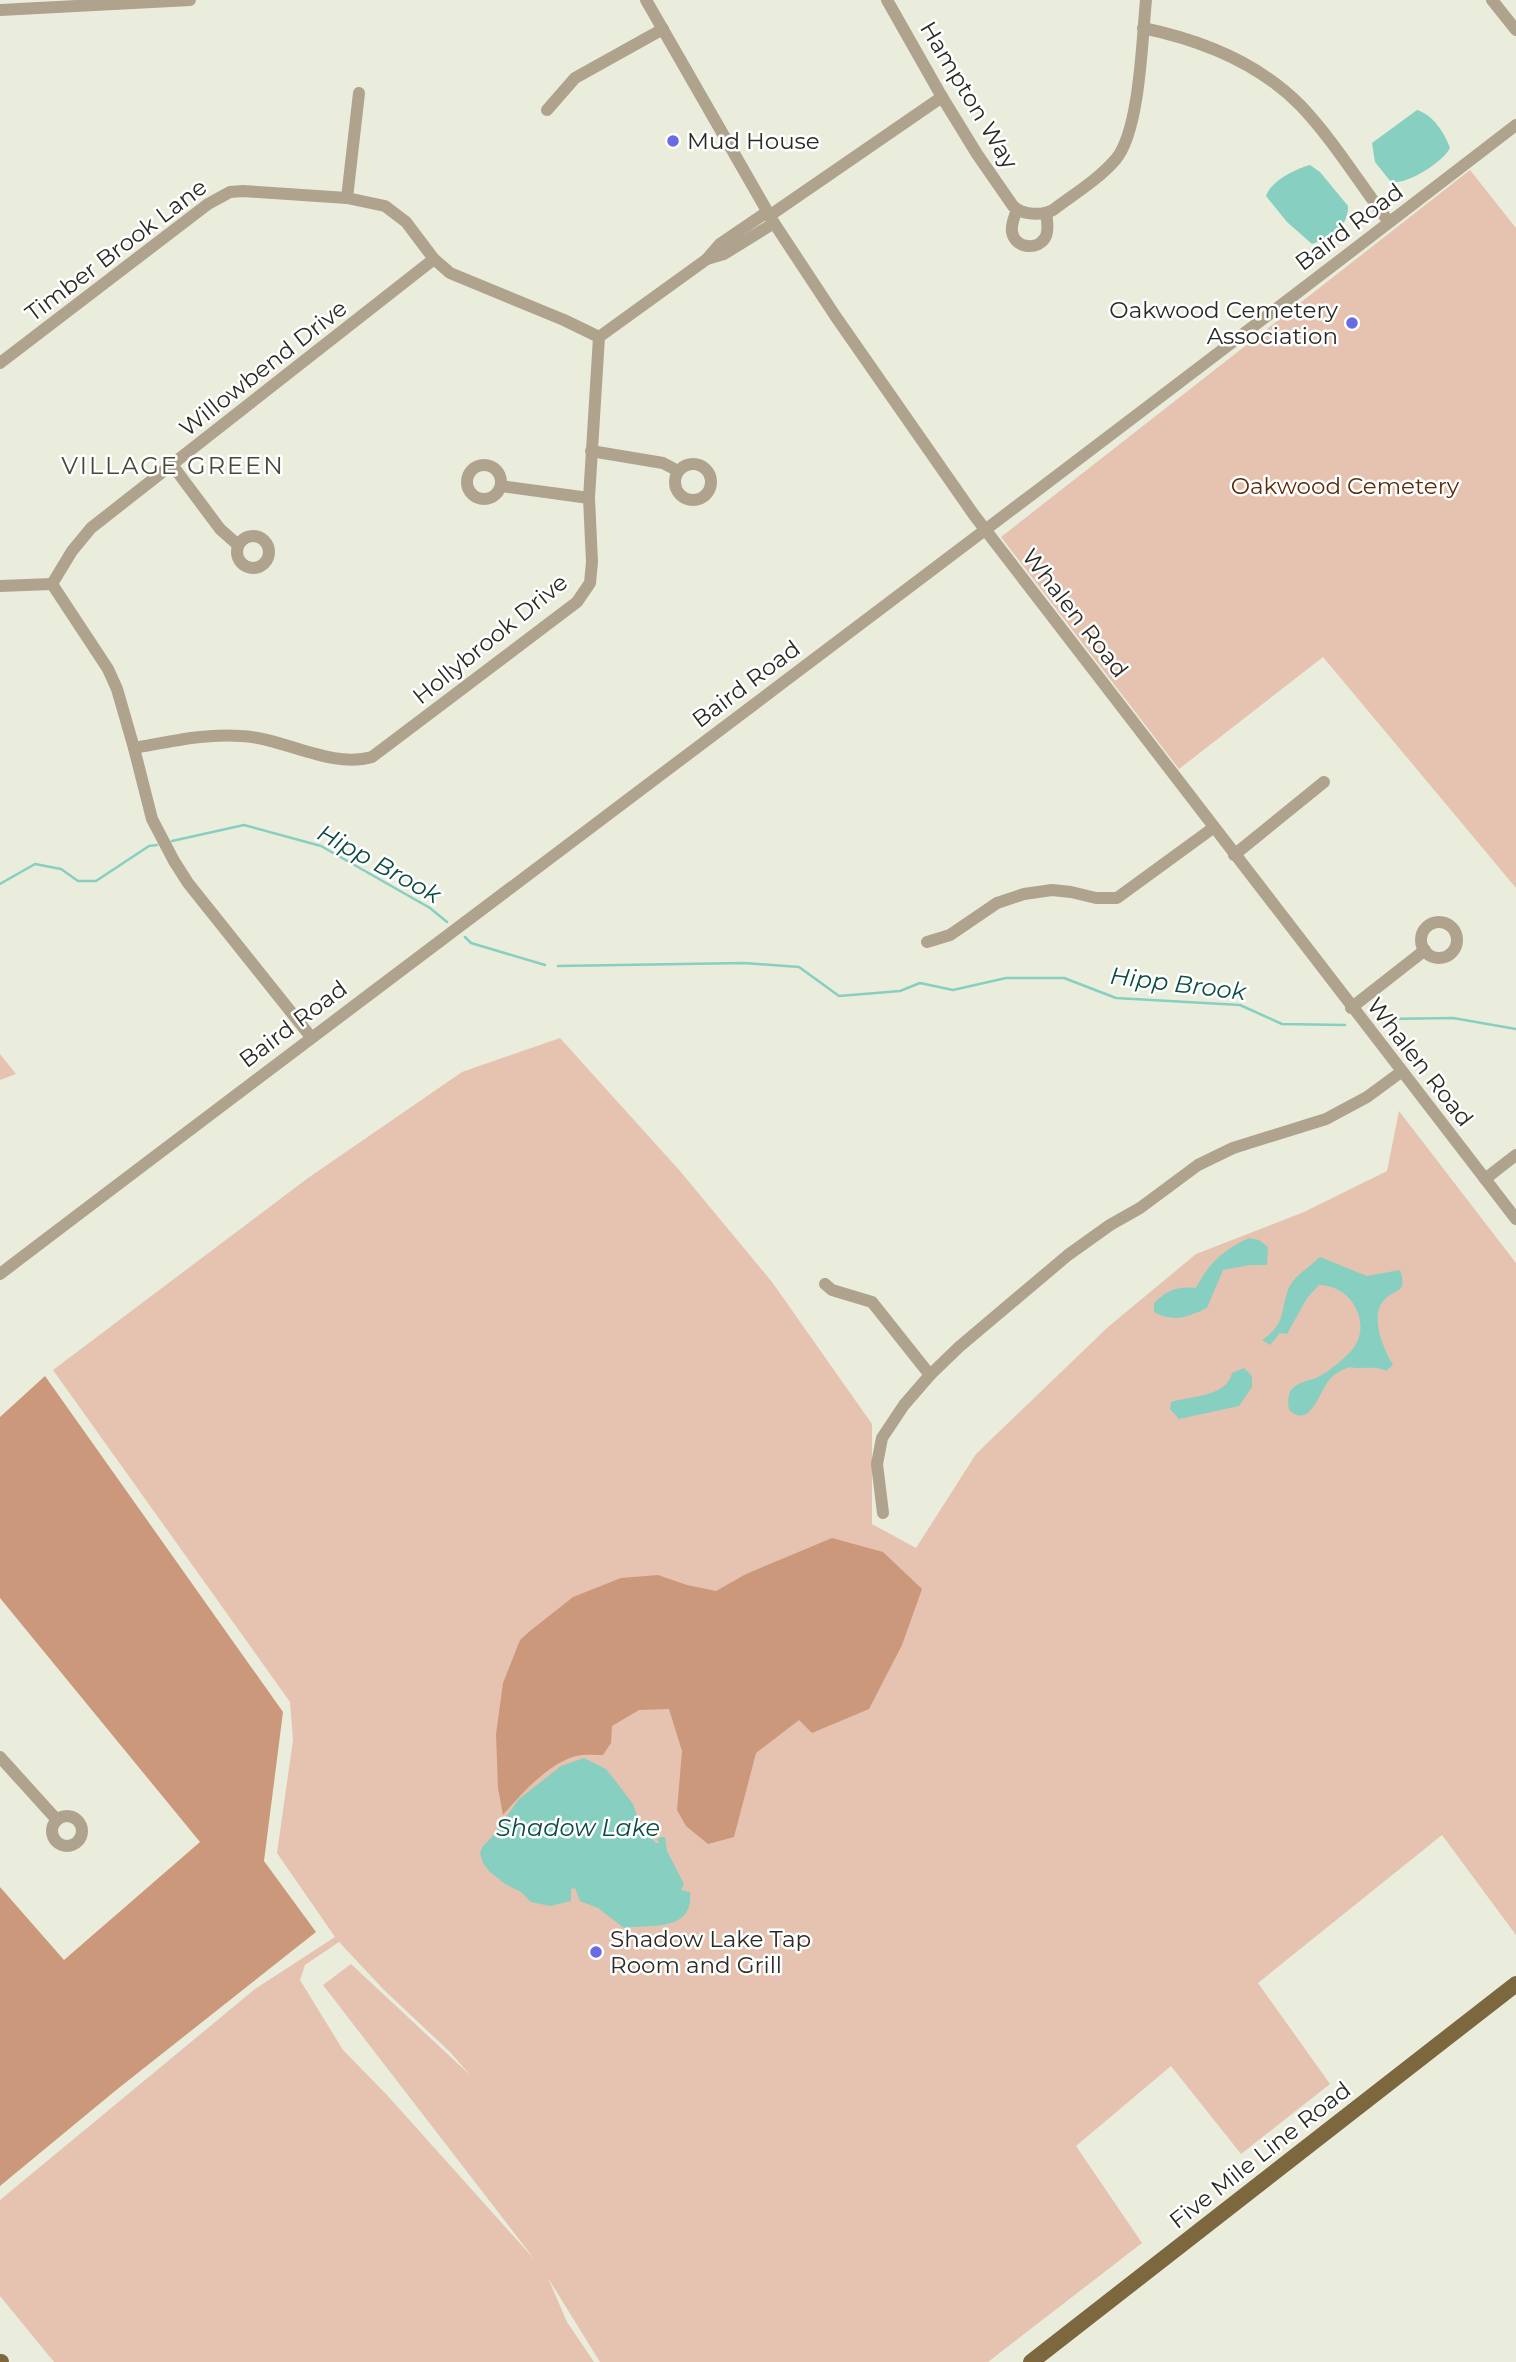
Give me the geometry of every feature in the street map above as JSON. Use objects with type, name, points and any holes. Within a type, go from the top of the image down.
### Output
[{"type":"main road","name":"Five Mile Line Road","points":[[1031,2362],[1516,1984]]},
{"type":"street","points":[[0,10],[23,5],[190,0]]},
{"type":"street","name":"Whalen Road","points":[[646,0],[770,217],[836,317],[986,531],[1516,1219]]},
{"type":"street","name":"Hampton Way","points":[[887,0],[942,97],[1017,210]]},
{"type":"street","points":[[1046,213],[1047,228],[1044,239],[1036,245],[1025,246],[1016,240],[1012,224],[1017,210],[1046,213],[1053,210],[1105,170],[1124,146],[1134,112],[1146,0]]},
{"type":"street","points":[[1492,0],[1516,30]]},
{"type":"street","points":[[1143,28],[1191,40],[1225,54],[1280,88],[1320,128],[1389,222]]},
{"type":"street","points":[[547,110],[575,78],[663,29]]},
{"type":"street","points":[[347,198],[359,93]]},
{"type":"street","points":[[600,337],[707,259],[724,254],[770,217],[942,97]]},
{"type":"street","name":"Baird Road","points":[[0,1273],[986,531],[1516,125]]},
{"type":"street","name":"Timber Brook Lane","points":[[0,363],[218,197],[230,192],[251,191],[347,198],[385,206],[396,213],[450,273],[600,337]]},
{"type":"street","name":"Willowbend Drive","points":[[52,584],[72,551],[92,528],[435,259]]},
{"type":"street","name":"Hollybrook Drive","points":[[135,748],[204,737],[240,736],[286,744],[339,759],[362,760],[372,757],[566,610],[584,593],[590,583],[592,562],[589,498],[600,337]]},
{"type":"street","points":[[591,451],[663,463],[678,471]]},
{"type":"street","points":[[173,466],[220,529],[238,545]]},
{"type":"street","points":[[501,486],[589,498]]},
{"type":"street","points":[[0,586],[52,584],[108,669],[117,689],[135,748],[152,820],[174,861],[188,884],[311,1037]]},
{"type":"street","points":[[1234,855],[1324,782]]},
{"type":"street","points":[[928,942],[950,935],[997,903],[1024,894],[1052,890],[1096,898],[1117,898],[1213,828]]},
{"type":"street","points":[[1351,1008],[1425,950]]},
{"type":"street","points":[[883,1513],[877,1464],[880,1446],[894,1419],[930,1375],[959,1347],[1068,1255],[1093,1236],[1140,1208],[1198,1165],[1233,1148],[1326,1119],[1367,1097],[1401,1072]]},
{"type":"street","points":[[1485,1179],[1516,1155]]},
{"type":"street","points":[[825,1284],[832,1290],[872,1302],[930,1375]]},
{"type":"street","points":[[0,1756],[57,1820]]},
{"type":"green space","name":"Oakwood Cemetery","points":[[1470,170],[1516,228],[1516,888],[1323,657],[1179,769],[1001,537]]},
{"type":"green space","points":[[560,1038],[680,1171],[772,1282],[872,1424],[872,1524],[916,1548],[976,1454],[1108,1327],[1196,1254],[1304,1212],[1387,1171],[1399,1111],[1516,1263],[1516,1935],[1442,1835],[1258,1983],[1330,2084],[1241,2154],[1171,2066],[1076,2146],[1142,2243],[988,2362],[600,2362],[548,2278],[567,2322],[594,2362],[54,2362],[0,2296],[0,2200],[255,1989],[335,1937],[277,1853],[293,1740],[290,1702],[53,1370],[308,1178],[462,1072]],"holes":[[[339,1942],[384,1990],[450,2052],[470,2075],[351,1964],[323,1985],[535,2260],[387,2095],[343,2050],[300,1980],[305,1965]]]},
{"type":"green space","points":[[0,1054],[16,1074],[0,1080]]},
{"type":"shaded area","points":[[45,1376],[283,1712],[264,1861],[316,1932],[0,2186],[0,1887],[64,1960],[200,1842],[0,1598],[0,1417]]},
{"type":"shaded area","points":[[832,1538],[883,1552],[922,1589],[902,1645],[869,1709],[812,1733],[799,1720],[756,1753],[734,1837],[708,1844],[686,1826],[677,1810],[682,1751],[669,1709],[639,1710],[612,1726],[611,1743],[603,1755],[576,1756],[556,1765],[527,1789],[503,1815],[498,1788],[496,1734],[503,1683],[520,1640],[530,1631],[573,1597],[621,1578],[658,1575],[716,1591],[746,1574]]},
{"type":"water","points":[[1417,110],[1437,125],[1450,148],[1440,160],[1424,171],[1406,180],[1391,182],[1375,162],[1372,143]]},
{"type":"water","points":[[1310,165],[1320,172],[1348,206],[1342,226],[1312,244],[1287,222],[1266,196],[1278,181]]},
{"type":"water","points":[[1249,1238],[1259,1240],[1268,1247],[1267,1265],[1223,1270],[1207,1308],[1200,1311],[1174,1318],[1154,1312],[1154,1303],[1164,1295],[1178,1288],[1196,1288],[1218,1258]]},
{"type":"water","points":[[1320,1257],[1367,1276],[1400,1270],[1401,1287],[1384,1300],[1378,1315],[1382,1342],[1393,1365],[1386,1371],[1349,1367],[1341,1371],[1330,1379],[1309,1412],[1297,1415],[1289,1410],[1288,1402],[1292,1389],[1320,1376],[1339,1362],[1358,1341],[1360,1330],[1360,1319],[1350,1299],[1331,1287],[1319,1285],[1307,1298],[1287,1334],[1280,1333],[1270,1345],[1262,1340],[1279,1323],[1290,1285]]},
{"type":"water","points":[[1244,1368],[1252,1376],[1252,1387],[1239,1406],[1179,1419],[1170,1409],[1171,1402],[1216,1391],[1229,1381],[1232,1373]]},
{"type":"water","name":"Shadow Lake","points":[[584,1758],[606,1769],[633,1804],[641,1827],[656,1843],[659,1843],[657,1839],[665,1837],[667,1851],[684,1884],[681,1890],[690,1892],[685,1914],[677,1920],[657,1926],[624,1928],[598,1908],[580,1901],[575,1888],[571,1889],[571,1901],[550,1906],[531,1902],[521,1892],[489,1871],[483,1863],[480,1853],[483,1846],[519,1799],[561,1766]]},
{"type":"waterway","name":"Hipp Brook","points":[[172,841],[244,825],[321,846],[430,908],[447,922]]},
{"type":"waterway","name":"Hipp Brook","points":[[0,884],[35,864],[61,869],[78,881],[96,881],[149,846],[157,845]]},
{"type":"waterway","name":"Hipp Brook","points":[[465,937],[471,943],[545,965]]},
{"type":"waterway","name":"Hipp Brook","points":[[558,966],[744,963],[799,967],[839,996],[900,991],[920,983],[953,990],[1006,978],[1064,978],[1116,998],[1240,1005],[1282,1024],[1345,1025]]},
{"type":"waterway","name":"Hipp Brook","points":[[1385,1019],[1453,1018],[1516,1029]]},
{"type":"place","name":"Mud House","points":[[673,141]]},
{"type":"place","name":"Oakwood Cemetery Association","points":[[1352,323]]},
{"type":"place","name":"Shadow Lake Tap Room and Grill","points":[[596,1952]]},
{"type":"district","name":"VILLAGE GREEN","points":[[173,466]]}]
